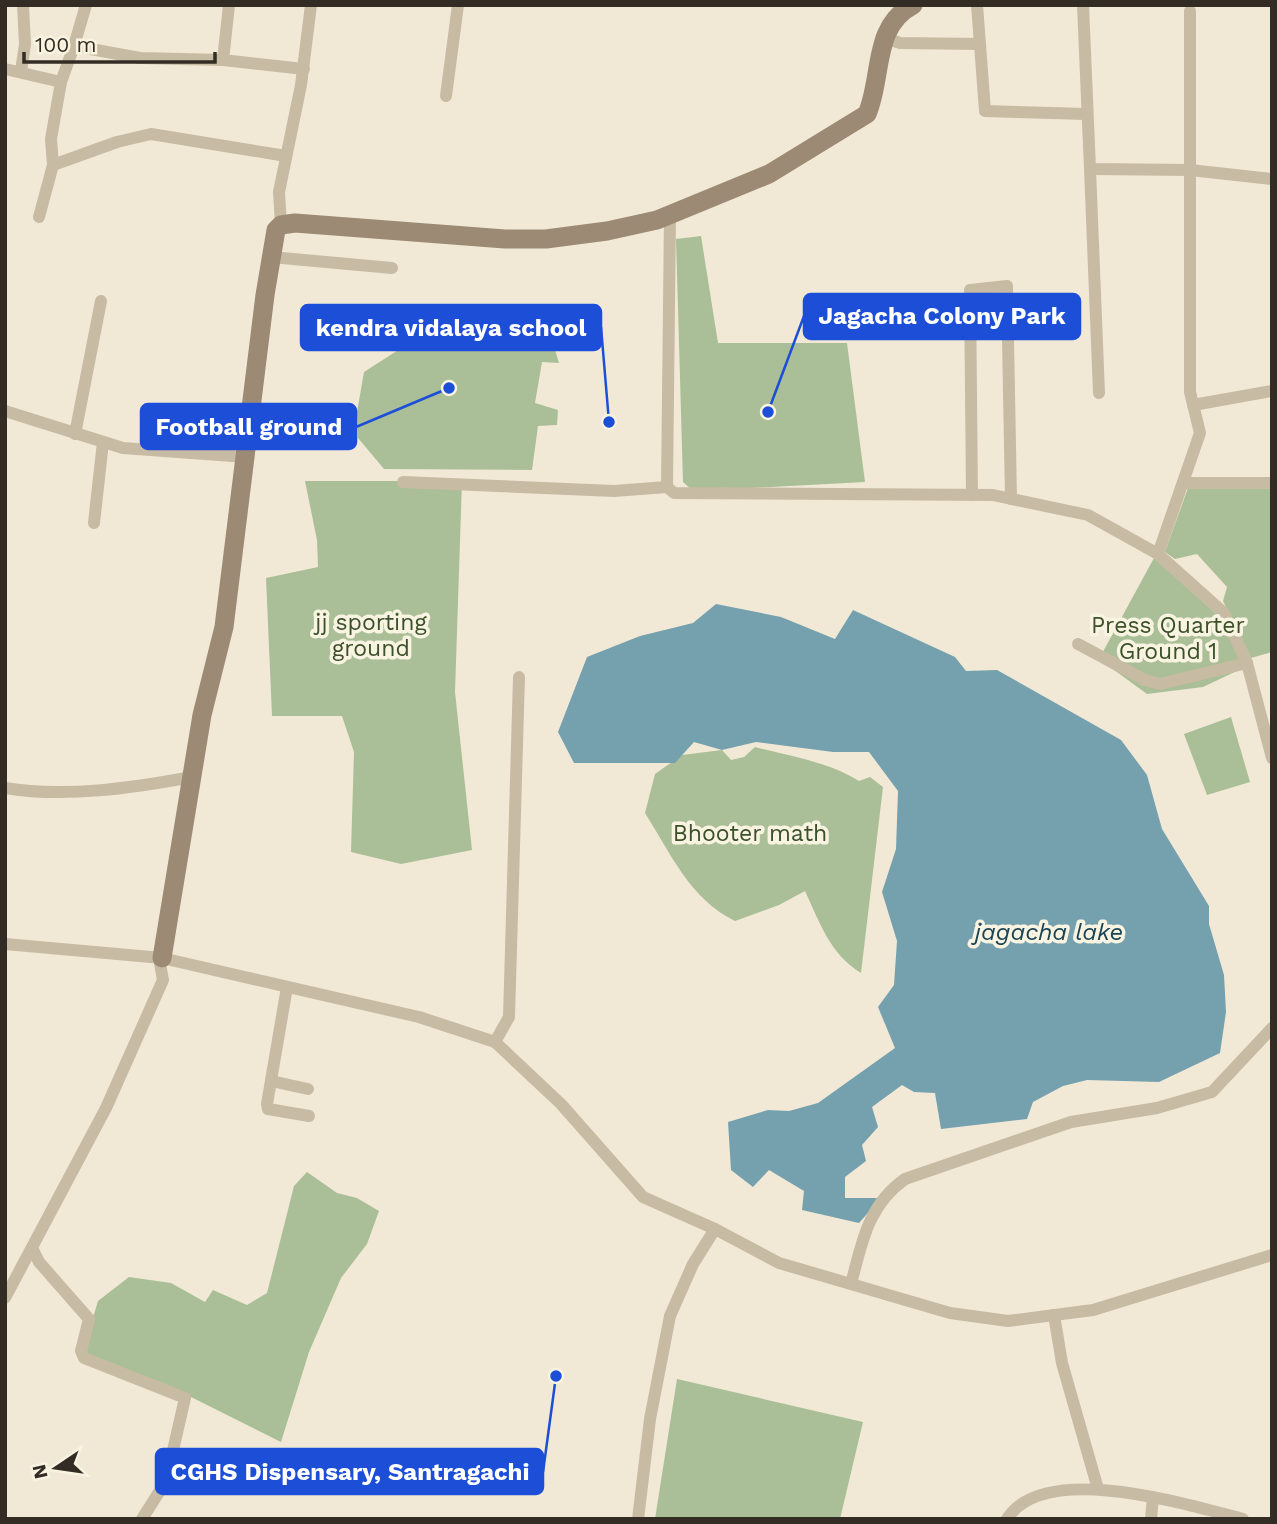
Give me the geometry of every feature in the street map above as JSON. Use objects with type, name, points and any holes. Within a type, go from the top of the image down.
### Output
[{"type":"main road","points":[[160,958],[202,715],[224,627],[271,257],[274,236],[281,225],[295,223],[505,239],[546,239],[607,231],[670,215],[769,174],[867,114],[885,38],[895,12],[914,5]]},
{"type":"street","points":[[21,71],[24,44],[23,5]]},
{"type":"street","points":[[39,217],[52,166],[51,139],[61,82],[75,46],[86,5]]},
{"type":"street","points":[[223,60],[229,5]]},
{"type":"street","points":[[281,225],[279,192],[303,69],[311,5]]},
{"type":"street","points":[[446,96],[458,5]]},
{"type":"street","points":[[978,5],[985,111],[1087,114]]},
{"type":"street","points":[[1083,5],[1098,393]]},
{"type":"street","points":[[1158,555],[1200,433],[1190,392],[1190,11]]},
{"type":"street","points":[[885,38],[900,43],[980,44]]},
{"type":"street","points":[[75,46],[140,58],[223,60],[303,69]]},
{"type":"street","points":[[5,69],[61,82]]},
{"type":"street","points":[[52,166],[117,142],[151,134],[286,156]]},
{"type":"street","points":[[1090,169],[1190,170],[1272,179]]},
{"type":"street","points":[[667,487],[670,215]]},
{"type":"street","points":[[271,257],[391,268]]},
{"type":"street","points":[[972,495],[970,290],[1007,286],[1011,499]]},
{"type":"street","points":[[75,434],[101,301]]},
{"type":"street","points":[[1193,405],[1272,391]]},
{"type":"street","points":[[5,411],[123,447],[246,457]]},
{"type":"street","points":[[94,523],[103,442]]},
{"type":"street","points":[[403,482],[614,491],[667,487],[674,493],[972,495],[1011,499],[1088,515],[1158,555],[1224,613],[1247,663],[1272,758]]},
{"type":"street","points":[[1183,483],[1272,482]]},
{"type":"street","points":[[1078,645],[1145,681],[1160,684],[1247,663]]},
{"type":"street","points":[[495,1042],[509,1017],[519,677]]},
{"type":"street","points":[[5,788],[30,792],[142,787],[192,777]]},
{"type":"street","points":[[5,944],[160,958],[419,1017],[495,1042],[561,1104],[643,1197],[715,1229],[779,1263],[950,1313],[1008,1321],[1093,1310],[1272,1255]]},
{"type":"street","points":[[5,1298],[106,1108],[163,980],[160,958]]},
{"type":"street","points":[[287,987],[268,1109],[309,1116]]},
{"type":"street","points":[[851,1284],[864,1234],[884,1194],[905,1179],[1071,1122],[1157,1108],[1212,1092],[1272,1028]]},
{"type":"street","points":[[271,1081],[308,1089]]},
{"type":"street","points":[[638,1519],[650,1419],[670,1315],[693,1264],[715,1229]]},
{"type":"street","points":[[32,1248],[39,1262],[89,1319],[81,1350],[84,1358],[185,1398],[166,1481],[142,1519]]},
{"type":"street","points":[[1054,1315],[1062,1363],[1098,1489]]},
{"type":"street","points":[[1007,1519],[1013,1509],[1029,1498],[1062,1491],[1098,1489],[1153,1497],[1243,1519]]},
{"type":"street","points":[[1151,1519],[1153,1497]]},
{"type":"green space","points":[[701,236],[718,343],[847,343],[865,482],[693,491],[683,482],[676,239]]},
{"type":"green space","points":[[550,333],[559,363],[542,362],[535,403],[558,410],[557,425],[538,426],[532,470],[384,469],[358,438],[357,412],[364,372],[406,345]]},
{"type":"green space","name":"jj sporting ground","points":[[305,481],[462,481],[455,692],[472,850],[401,864],[351,852],[354,752],[342,716],[272,716],[266,578],[318,567],[317,540]]},
{"type":"green space","points":[[1188,488],[1272,488],[1272,652],[1251,658],[1223,601],[1227,587],[1197,554],[1175,559],[1165,552]]},
{"type":"green space","name":"Press Quarter Ground 1","points":[[1154,558],[1221,618],[1243,668],[1203,687],[1147,694],[1099,659]]},
{"type":"green space","points":[[1231,717],[1250,782],[1207,795],[1184,734]]},
{"type":"green space","name":"Bhooter math","points":[[755,747],[822,764],[859,781],[870,777],[883,787],[861,973],[841,957],[834,947],[805,891],[779,905],[735,921],[719,912],[683,874],[645,813],[655,774],[682,755],[722,750],[731,760],[744,757]]},
{"type":"green space","points":[[307,1172],[337,1193],[357,1198],[379,1211],[367,1244],[341,1278],[309,1352],[281,1442],[163,1383],[82,1354],[98,1301],[129,1277],[171,1283],[205,1302],[213,1290],[247,1305],[267,1293],[294,1186]]},
{"type":"green space","points":[[677,1379],[863,1422],[840,1519],[655,1519]]},
{"type":"water","name":"jagacha lake","points":[[716,604],[781,617],[835,639],[853,610],[955,657],[966,671],[997,670],[1121,740],[1147,775],[1162,829],[1209,906],[1209,924],[1224,975],[1226,1012],[1220,1053],[1159,1082],[1087,1080],[1063,1086],[1033,1102],[1027,1119],[941,1129],[935,1093],[914,1092],[902,1085],[872,1107],[878,1127],[862,1145],[866,1161],[845,1177],[845,1198],[881,1198],[859,1223],[802,1210],[804,1191],[769,1170],[753,1187],[731,1170],[728,1122],[768,1110],[789,1111],[818,1103],[895,1048],[878,1007],[894,985],[897,941],[882,892],[896,849],[898,791],[869,752],[833,752],[756,742],[722,750],[694,742],[675,763],[574,763],[558,732],[587,657],[640,636],[693,623]]},
{"type":"place","name":"Football ground","points":[[449,388]]},
{"type":"place","name":"Jagacha Colony Park","points":[[768,412]]},
{"type":"place","name":"kendra vidalaya school","points":[[609,422]]},
{"type":"place","name":"CGHS Dispensary, Santragachi","points":[[556,1376]]}]
